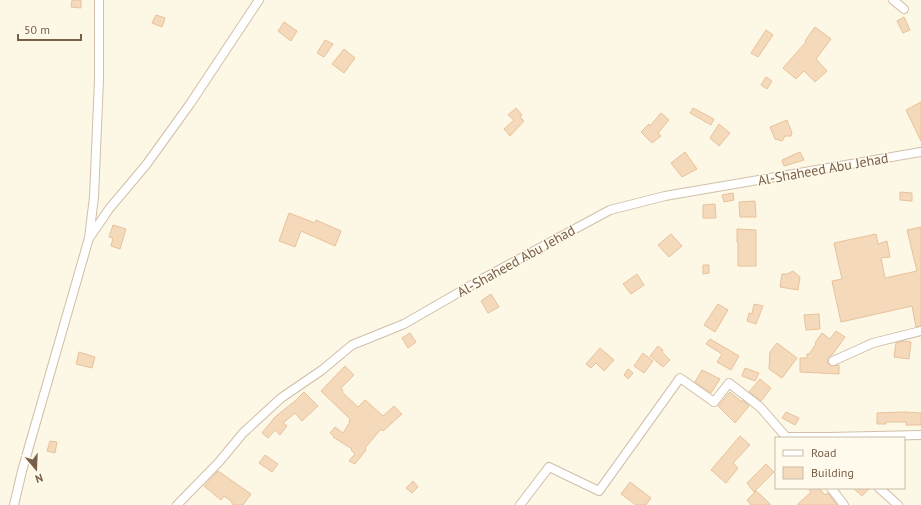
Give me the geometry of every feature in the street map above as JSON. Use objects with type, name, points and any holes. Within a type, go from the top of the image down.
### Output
[{"type":"street","points":[[14,505],[22,471],[89,238],[94,197],[99,80],[99,0]]},
{"type":"street","points":[[894,0],[904,9]]},
{"type":"street","points":[[89,238],[109,209],[146,165],[190,104],[255,1]]},
{"type":"street","name":"Al-Shaheed Abu Jehad","points":[[177,505],[219,462],[243,433],[281,398],[322,370],[352,345],[404,324],[484,278],[610,210],[665,196],[921,152]]},
{"type":"street","points":[[833,361],[873,343],[921,330]]},
{"type":"street","points":[[520,505],[549,467],[599,492],[680,378],[714,402],[729,382],[760,407],[787,437]]},
{"type":"street","points":[[859,437],[921,435]]},
{"type":"street","points":[[832,489],[844,505]]},
{"type":"street","points":[[880,489],[898,505]]},
{"type":"building","points":[[72,0],[81,0],[81,8],[71,7]]},
{"type":"building","points":[[156,15],[165,18],[162,27],[152,23]]},
{"type":"building","points":[[904,17],[910,30],[903,33],[897,21]]},
{"type":"building","points":[[284,22],[297,31],[291,41],[278,31]]},
{"type":"building","points":[[815,27],[831,39],[816,59],[827,71],[815,82],[804,71],[796,79],[783,68],[806,42],[805,41]]},
{"type":"building","points":[[766,30],[773,35],[758,57],[751,53]]},
{"type":"building","points":[[325,40],[333,44],[324,57],[317,53]]},
{"type":"building","points":[[344,49],[355,58],[344,73],[332,64]]},
{"type":"building","points":[[766,77],[772,81],[767,89],[761,85]]},
{"type":"building","points":[[921,102],[921,141],[906,110]]},
{"type":"building","points":[[516,108],[522,115],[520,117],[524,121],[510,136],[504,129],[514,120],[508,115]]},
{"type":"building","points":[[693,108],[714,119],[711,125],[690,113]]},
{"type":"building","points":[[661,113],[669,120],[658,133],[661,136],[652,143],[641,132],[649,124],[650,126]]},
{"type":"building","points":[[787,120],[792,133],[791,136],[785,136],[782,141],[775,139],[770,127]]},
{"type":"building","points":[[719,124],[730,133],[719,146],[710,138]]},
{"type":"building","points":[[685,152],[697,169],[682,177],[671,163]]},
{"type":"building","points":[[800,152],[804,160],[784,166],[782,160]]},
{"type":"building","points":[[900,192],[912,193],[912,201],[900,200]]},
{"type":"building","points":[[733,193],[734,200],[724,202],[722,195]]},
{"type":"building","points":[[755,201],[756,217],[740,217],[739,202]]},
{"type":"building","points":[[715,204],[716,218],[703,218],[703,205]]},
{"type":"building","points":[[289,213],[315,223],[316,220],[341,231],[335,246],[301,231],[295,247],[279,241]]},
{"type":"building","points":[[113,225],[126,229],[120,249],[111,246],[113,238],[109,237]]},
{"type":"building","points":[[921,227],[921,326],[916,327],[912,306],[841,322],[832,281],[842,279],[834,243],[876,234],[878,244],[887,241],[890,257],[881,258],[885,278],[917,271],[907,230]]},
{"type":"building","points":[[737,229],[756,230],[756,266],[738,266]]},
{"type":"building","points":[[671,234],[682,246],[669,257],[658,245]]},
{"type":"building","points":[[703,265],[709,265],[709,273],[703,274]]},
{"type":"building","points":[[793,271],[800,277],[798,290],[780,287],[782,274],[787,274]]},
{"type":"building","points":[[637,274],[644,285],[631,294],[623,284]]},
{"type":"building","points":[[491,294],[499,307],[488,313],[481,301]]},
{"type":"building","points":[[718,304],[728,310],[715,332],[704,325]]},
{"type":"building","points":[[754,304],[763,306],[756,324],[747,321],[749,313],[752,314]]},
{"type":"building","points":[[819,314],[820,329],[806,330],[804,315]]},
{"type":"building","points":[[836,331],[845,337],[832,355],[828,358],[827,363],[832,366],[839,365],[839,374],[800,372],[800,358],[807,358],[807,354],[809,354],[822,333],[830,339]]},
{"type":"building","points":[[410,333],[416,342],[408,348],[402,338]]},
{"type":"building","points":[[710,339],[739,356],[731,370],[717,362],[722,354],[706,344]]},
{"type":"building","points":[[903,341],[911,342],[909,359],[894,357],[896,343]]},
{"type":"building","points":[[777,343],[797,358],[782,378],[769,369],[770,352]]},
{"type":"building","points":[[658,346],[670,360],[663,367],[650,356]]},
{"type":"building","points":[[600,348],[614,360],[604,371],[596,363],[591,368],[586,364]]},
{"type":"building","points":[[79,352],[95,357],[92,368],[76,364]]},
{"type":"building","points":[[643,353],[653,361],[644,373],[634,366]]},
{"type":"building","points":[[345,366],[354,375],[341,388],[343,391],[342,392],[358,407],[365,400],[383,416],[394,406],[402,414],[383,431],[381,429],[365,448],[366,450],[355,464],[349,461],[355,454],[351,450],[352,449],[333,437],[334,436],[330,433],[335,427],[343,433],[350,422],[350,419],[321,391]]},
{"type":"building","points":[[745,368],[759,373],[755,381],[742,376]]},
{"type":"building","points":[[628,369],[633,373],[628,379],[624,375]]},
{"type":"building","points":[[702,370],[720,379],[711,393],[695,382]]},
{"type":"building","points":[[760,379],[771,388],[761,401],[749,392]]},
{"type":"building","points":[[304,392],[318,406],[302,421],[295,413],[283,423],[287,426],[280,435],[275,430],[268,438],[262,433],[275,417]]},
{"type":"building","points":[[730,392],[742,402],[743,400],[749,406],[735,423],[718,406]]},
{"type":"building","points":[[786,412],[799,418],[795,425],[782,418]]},
{"type":"building","points":[[877,413],[921,413],[921,425],[906,425],[906,422],[886,422],[886,424],[877,424]]},
{"type":"building","points":[[740,436],[750,445],[733,463],[738,468],[726,483],[711,470]]},
{"type":"building","points":[[50,441],[57,442],[55,453],[47,451]]},
{"type":"building","points":[[265,455],[278,464],[272,472],[259,463]]},
{"type":"building","points":[[766,464],[774,472],[754,492],[747,483]]},
{"type":"building","points":[[218,471],[251,494],[243,505],[233,505],[231,501],[224,496],[221,500],[204,486]]},
{"type":"building","points":[[413,481],[418,487],[412,493],[406,488]]},
{"type":"building","points":[[630,482],[651,498],[646,505],[636,505],[621,494]]},
{"type":"building","points":[[809,489],[820,489],[825,495],[828,493],[837,505],[797,505],[811,492]]},
{"type":"building","points":[[854,489],[869,489],[862,496]]},
{"type":"building","points":[[756,491],[771,505],[751,505],[747,500]]}]
